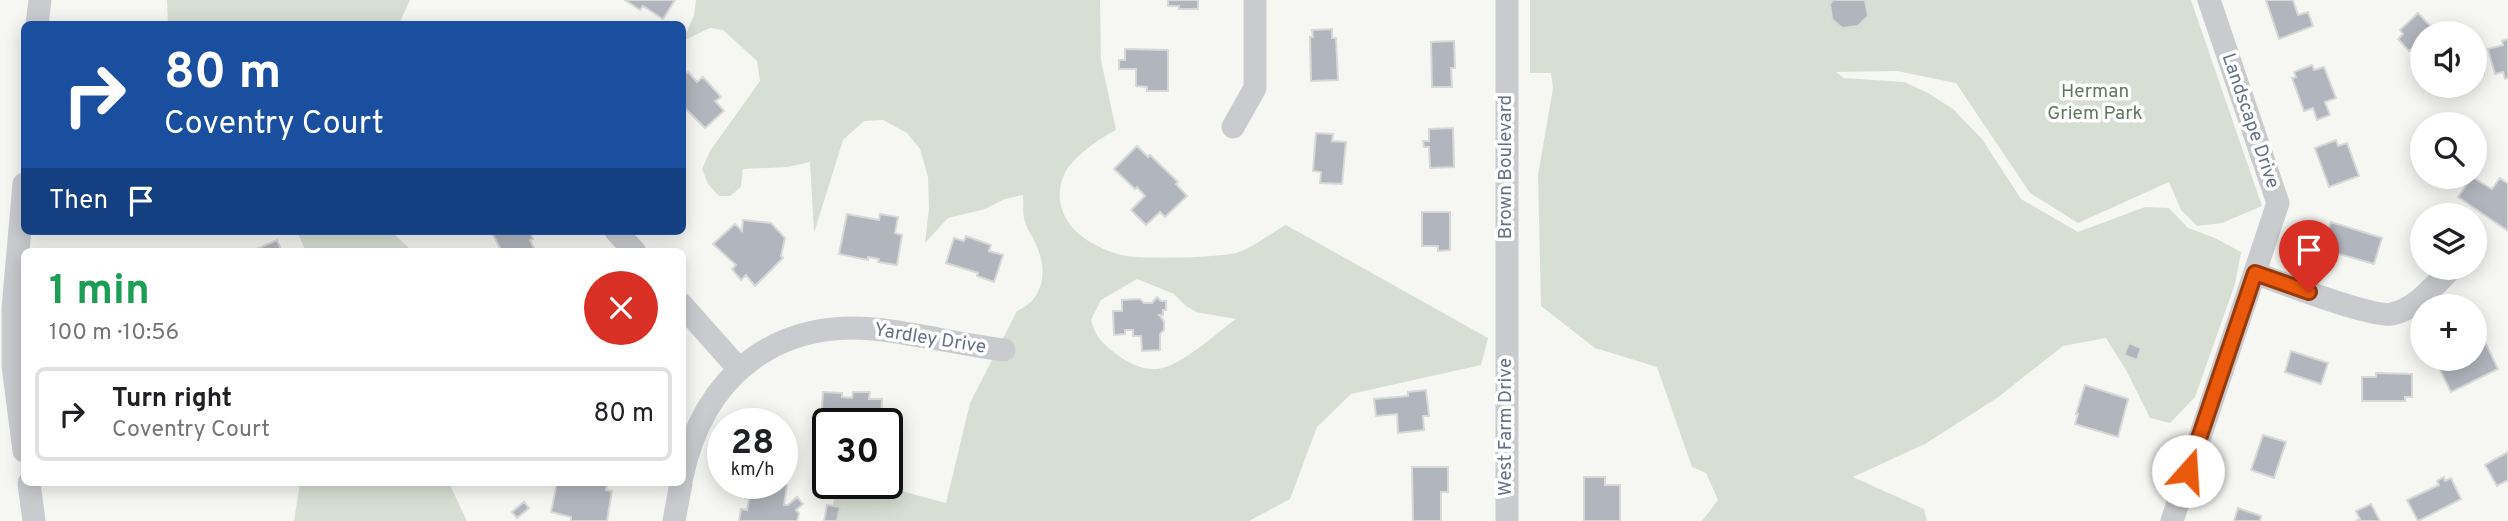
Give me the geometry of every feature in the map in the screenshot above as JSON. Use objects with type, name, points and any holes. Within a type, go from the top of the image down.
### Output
[{"type":"street","points":[[37,21],[40,0]]},
{"type":"street","points":[[1233,127],[1255,88],[1255,0]]},
{"type":"street","name":"Brown Boulevard","points":[[1506,334],[1507,0]]},
{"type":"street","name":"Landscape Drive","points":[[2172,521],[2278,203],[2209,0]]},
{"type":"street","points":[[21,218],[13,308],[13,366],[21,428]]},
{"type":"street","points":[[620,235],[631,248]]},
{"type":"street","points":[[2255,273],[2354,307],[2390,315],[2417,302],[2440,280]]},
{"type":"street","points":[[686,310],[738,368]]},
{"type":"street","name":"Yardley Drive","points":[[686,461],[707,411],[738,368],[763,350],[792,337],[835,329],[881,329],[955,344],[1004,350]]},
{"type":"street","name":"West Farm Drive","points":[[1506,334],[1507,521]]},
{"type":"street","points":[[29,486],[34,521]]},
{"type":"street","points":[[674,521],[680,486]]},
{"type":"green space","points":[[167,0],[410,0],[400,21],[168,21]]},
{"type":"green space","points":[[696,0],[1100,0],[1101,60],[1116,130],[1079,155],[1064,175],[1061,207],[1078,233],[1099,247],[1126,256],[1217,256],[1239,252],[1286,225],[1488,338],[1481,365],[1351,394],[1317,427],[1290,499],[1249,521],[830,521],[834,499],[903,499],[903,491],[946,503],[970,403],[1017,311],[1033,300],[1041,284],[1040,256],[1024,219],[1023,195],[1005,199],[985,209],[948,218],[925,243],[929,208],[928,177],[920,149],[907,133],[883,120],[864,121],[843,140],[814,233],[810,162],[788,167],[743,169],[741,187],[730,196],[719,196],[708,184],[702,169],[710,151],[760,81],[757,61],[723,30],[710,28],[686,40]],"holes":[[[1137,279],[1174,294],[1196,312],[1236,319],[1187,356],[1157,369],[1141,367],[1116,354],[1100,339],[1091,320],[1101,300]]]},
{"type":"green space","name":"Herman Griem Park","points":[[1530,0],[2191,0],[2262,206],[2222,223],[2197,226],[2181,210],[2169,182],[2078,223],[2030,193],[1956,83],[1897,71],[1836,72],[1844,78],[1904,82],[1953,109],[1982,139],[2021,199],[2078,232],[2145,207],[2169,208],[2188,228],[2241,252],[2235,284],[2195,397],[2170,423],[2150,418],[2126,370],[2106,338],[2063,346],[1997,398],[1925,444],[1853,477],[1924,509],[1927,521],[1702,521],[1718,500],[1706,473],[1692,467],[1657,367],[1595,348],[1541,306],[1538,175],[1553,88],[1551,73],[1530,73]]},
{"type":"green space","points":[[299,235],[395,235],[409,248],[304,248]]},
{"type":"green space","points":[[300,486],[450,486],[467,521],[294,521]]},
{"type":"building","points":[[625,0],[675,0],[663,19],[643,6],[640,10]]},
{"type":"building","points":[[1168,0],[1198,0],[1198,9],[1168,6]]},
{"type":"building","points":[[1833,0],[1865,0],[1868,16],[1858,26],[1842,28],[1832,19],[1830,4]]},
{"type":"building","points":[[2266,0],[2293,0],[2298,15],[2308,12],[2313,26],[2279,39]]},
{"type":"building","points":[[2418,13],[2426,21],[2410,21],[2409,51],[2398,39],[2403,34],[2400,30]]},
{"type":"building","points":[[1332,29],[1332,38],[1336,38],[1338,80],[1311,81],[1312,30]]},
{"type":"building","points":[[2508,39],[2508,78],[2505,79],[2503,72],[2495,74],[2488,49],[2503,45],[2502,41]]},
{"type":"building","points":[[1454,41],[1455,68],[1451,68],[1452,87],[1432,87],[1431,42]]},
{"type":"building","points":[[1125,49],[1168,50],[1168,91],[1147,91],[1147,87],[1136,86],[1136,69],[1119,69],[1119,60],[1125,60]]},
{"type":"building","points":[[2312,65],[2314,70],[2324,67],[2336,98],[2325,102],[2330,115],[2317,120],[2313,108],[2304,111],[2292,78],[2296,77],[2294,72]]},
{"type":"building","points":[[688,72],[697,82],[703,77],[721,97],[715,101],[724,111],[705,128],[686,109]]},
{"type":"building","points":[[1453,128],[1454,167],[1430,168],[1429,147],[1424,147],[1423,141],[1429,141],[1429,129]]},
{"type":"building","points":[[1316,133],[1333,134],[1332,141],[1346,142],[1342,184],[1320,183],[1321,172],[1313,171]]},
{"type":"building","points":[[2336,140],[2338,146],[2347,143],[2359,176],[2329,187],[2315,148]]},
{"type":"building","points":[[1137,146],[1178,182],[1176,184],[1187,196],[1165,217],[1160,212],[1146,225],[1131,210],[1145,196],[1114,169]]},
{"type":"building","points":[[2500,178],[2508,184],[2508,231],[2487,217],[2487,203],[2467,203],[2458,197],[2464,189],[2487,189],[2487,186],[2492,189]]},
{"type":"building","points":[[1422,212],[1450,212],[1450,250],[1438,251],[1438,246],[1422,246]]},
{"type":"building","points":[[847,214],[879,220],[880,214],[898,217],[895,233],[902,235],[897,265],[878,262],[879,259],[868,257],[868,260],[839,254]]},
{"type":"building","points":[[743,220],[771,223],[785,238],[781,256],[783,258],[755,286],[746,275],[741,280],[732,269],[736,265],[713,244],[735,224],[742,231]]},
{"type":"building","points":[[2331,222],[2382,238],[2374,264],[2322,249]]},
{"type":"building","points":[[493,235],[531,235],[533,239],[530,240],[534,248],[500,248]]},
{"type":"building","points":[[966,236],[991,245],[989,251],[1003,255],[994,282],[977,276],[978,273],[946,263],[954,238],[964,241]]},
{"type":"building","points":[[277,240],[280,248],[259,248]]},
{"type":"building","points":[[1157,297],[1166,301],[1166,310],[1163,310],[1163,315],[1159,315],[1164,321],[1164,330],[1160,334],[1160,350],[1142,351],[1141,336],[1133,336],[1133,330],[1114,335],[1113,311],[1122,311],[1122,300],[1140,299],[1144,303],[1152,303]]},
{"type":"building","points":[[2129,343],[2141,348],[2137,360],[2124,355]]},
{"type":"building","points":[[2487,346],[2498,369],[2451,392],[2440,371],[2487,371]]},
{"type":"building","points":[[2291,351],[2328,363],[2321,384],[2285,372]]},
{"type":"building","points":[[2376,373],[2412,374],[2412,397],[2405,397],[2405,401],[2362,401],[2362,377],[2376,377]]},
{"type":"building","points":[[2085,385],[2128,399],[2118,437],[2075,424]]},
{"type":"building","points":[[1426,390],[1429,416],[1423,416],[1424,430],[1398,433],[1397,414],[1376,416],[1374,399],[1408,396],[1408,392]]},
{"type":"building","points":[[823,392],[842,393],[842,397],[852,398],[853,392],[870,392],[869,399],[882,399],[882,408],[822,408]]},
{"type":"building","points":[[2263,435],[2286,442],[2274,478],[2251,470]]},
{"type":"building","points":[[2508,452],[2508,480],[2497,486],[2485,465]]},
{"type":"building","points":[[1412,467],[1448,467],[1448,492],[1441,492],[1441,521],[1413,521]]},
{"type":"building","points":[[1584,477],[1605,477],[1605,485],[1620,485],[1620,521],[1584,521]]},
{"type":"building","points":[[2444,477],[2445,481],[2451,478],[2461,499],[2418,521],[2407,500],[2439,485],[2437,481]]},
{"type":"building","points":[[556,486],[607,486],[606,490],[612,491],[607,521],[571,521],[571,517],[551,512]]},
{"type":"building","points":[[798,498],[803,504],[796,510],[799,513],[797,521],[739,521],[741,509],[747,510],[749,499],[785,499],[784,505],[788,505]]},
{"type":"building","points":[[524,502],[529,508],[517,518],[512,512]]},
{"type":"building","points":[[2371,504],[2380,521],[2356,521],[2360,519],[2356,511]]},
{"type":"building","points":[[827,505],[840,507],[837,521],[824,521]]},
{"type":"building","points":[[2238,508],[2261,516],[2260,521],[2234,521]]},
{"type":"route","points":[[2188,471],[2255,273],[2309,292]]}]
